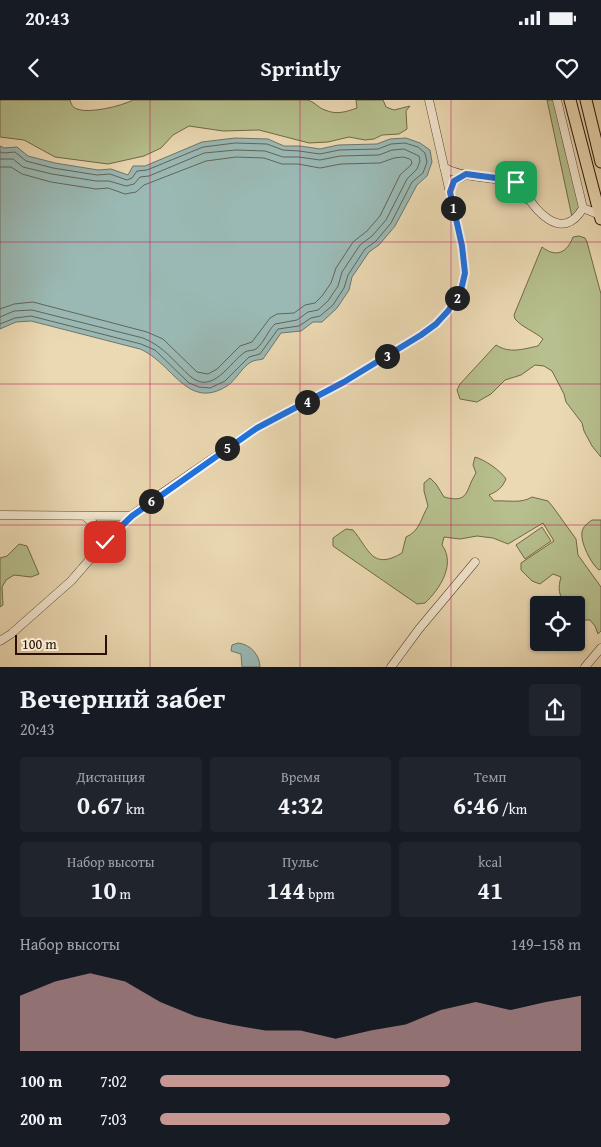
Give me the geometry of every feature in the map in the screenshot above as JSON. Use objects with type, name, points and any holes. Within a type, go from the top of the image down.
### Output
[{"type":"highway","points":[[570,100],[600,217]]},
{"type":"highway","points":[[586,100],[601,162]]},
{"type":"street","points":[[0,641],[11,634],[71,581],[105,542],[132,516],[257,428],[344,382],[421,335],[436,324],[448,311],[462,286],[465,273],[462,246],[429,100]]},
{"type":"street","points":[[444,167],[448,170],[519,184],[528,200],[548,219],[562,224],[572,221],[583,208],[558,100]]},
{"type":"street","points":[[450,192],[454,181],[466,174]]},
{"type":"street","points":[[496,178],[513,192],[528,200]]},
{"type":"street","points":[[583,208],[600,217]]},
{"type":"street","points":[[0,515],[132,516]]},
{"type":"street","points":[[86,517],[96,526],[105,542]]},
{"type":"street","points":[[391,667],[419,629],[475,562]]},
{"type":"street","points":[[585,667],[601,648]]},
{"type":"green space","points":[[0,100],[70,100],[72,106],[89,111],[114,107],[133,100],[307,100],[329,112],[337,113],[357,108],[356,100],[383,100],[386,107],[394,110],[410,106],[406,111],[407,129],[399,134],[382,135],[374,139],[365,140],[349,137],[328,142],[309,143],[259,130],[223,131],[189,126],[173,135],[161,148],[144,156],[108,164],[55,157],[24,140],[0,137]]},
{"type":"green space","points":[[547,100],[554,100],[580,204],[572,217]]},
{"type":"green space","points":[[573,237],[585,238],[587,242],[601,294],[601,457],[592,446],[582,423],[566,402],[552,371],[544,366],[535,365],[521,375],[505,380],[491,394],[477,402],[460,399],[457,390],[460,384],[496,345],[511,350],[538,346],[543,339],[518,322],[514,315],[542,247],[552,252],[560,252],[568,247]]},
{"type":"green space","points":[[475,457],[483,460],[500,472],[506,479],[499,489],[489,495],[494,501],[519,501],[532,497],[548,501],[553,507],[576,539],[578,555],[601,587],[601,631],[598,634],[590,620],[585,620],[585,596],[561,596],[559,588],[561,577],[553,574],[540,584],[532,581],[521,570],[521,563],[554,541],[543,523],[508,544],[493,538],[477,536],[460,539],[444,537],[442,545],[446,552],[447,568],[441,584],[425,603],[417,604],[333,546],[333,538],[346,529],[353,530],[372,555],[378,559],[392,558],[402,553],[406,537],[417,528],[428,506],[424,483],[430,478],[444,497],[458,499],[466,494],[476,473],[473,465]]},
{"type":"green space","points":[[592,520],[601,520],[601,569],[599,570],[587,552],[582,536],[583,528]]},
{"type":"green space","points":[[542,527],[551,541],[525,559],[516,545]]},
{"type":"green space","points":[[19,544],[27,546],[39,574],[31,577],[14,575],[6,580],[2,587],[3,605],[0,607],[0,558],[7,556]]},
{"type":"water","points":[[235,138],[268,139],[284,146],[320,149],[338,145],[377,144],[390,139],[406,138],[420,143],[430,150],[432,162],[427,176],[417,185],[395,226],[379,245],[369,252],[352,277],[349,290],[337,308],[322,322],[313,322],[301,331],[281,333],[263,359],[251,362],[227,386],[213,392],[201,393],[191,389],[152,356],[140,349],[31,321],[16,322],[0,329],[0,146],[4,148],[17,147],[28,156],[55,163],[98,170],[111,169],[128,175],[133,166],[145,166],[202,142]]},
{"type":"water","points":[[238,643],[246,645],[254,651],[260,667],[242,667],[241,654],[231,651],[232,645]]},
{"type":"route","points":[[105,542],[132,516],[155,498],[257,428],[344,382],[436,324],[457,297],[465,273],[462,246],[450,192],[454,181],[466,174],[516,182]]}]
